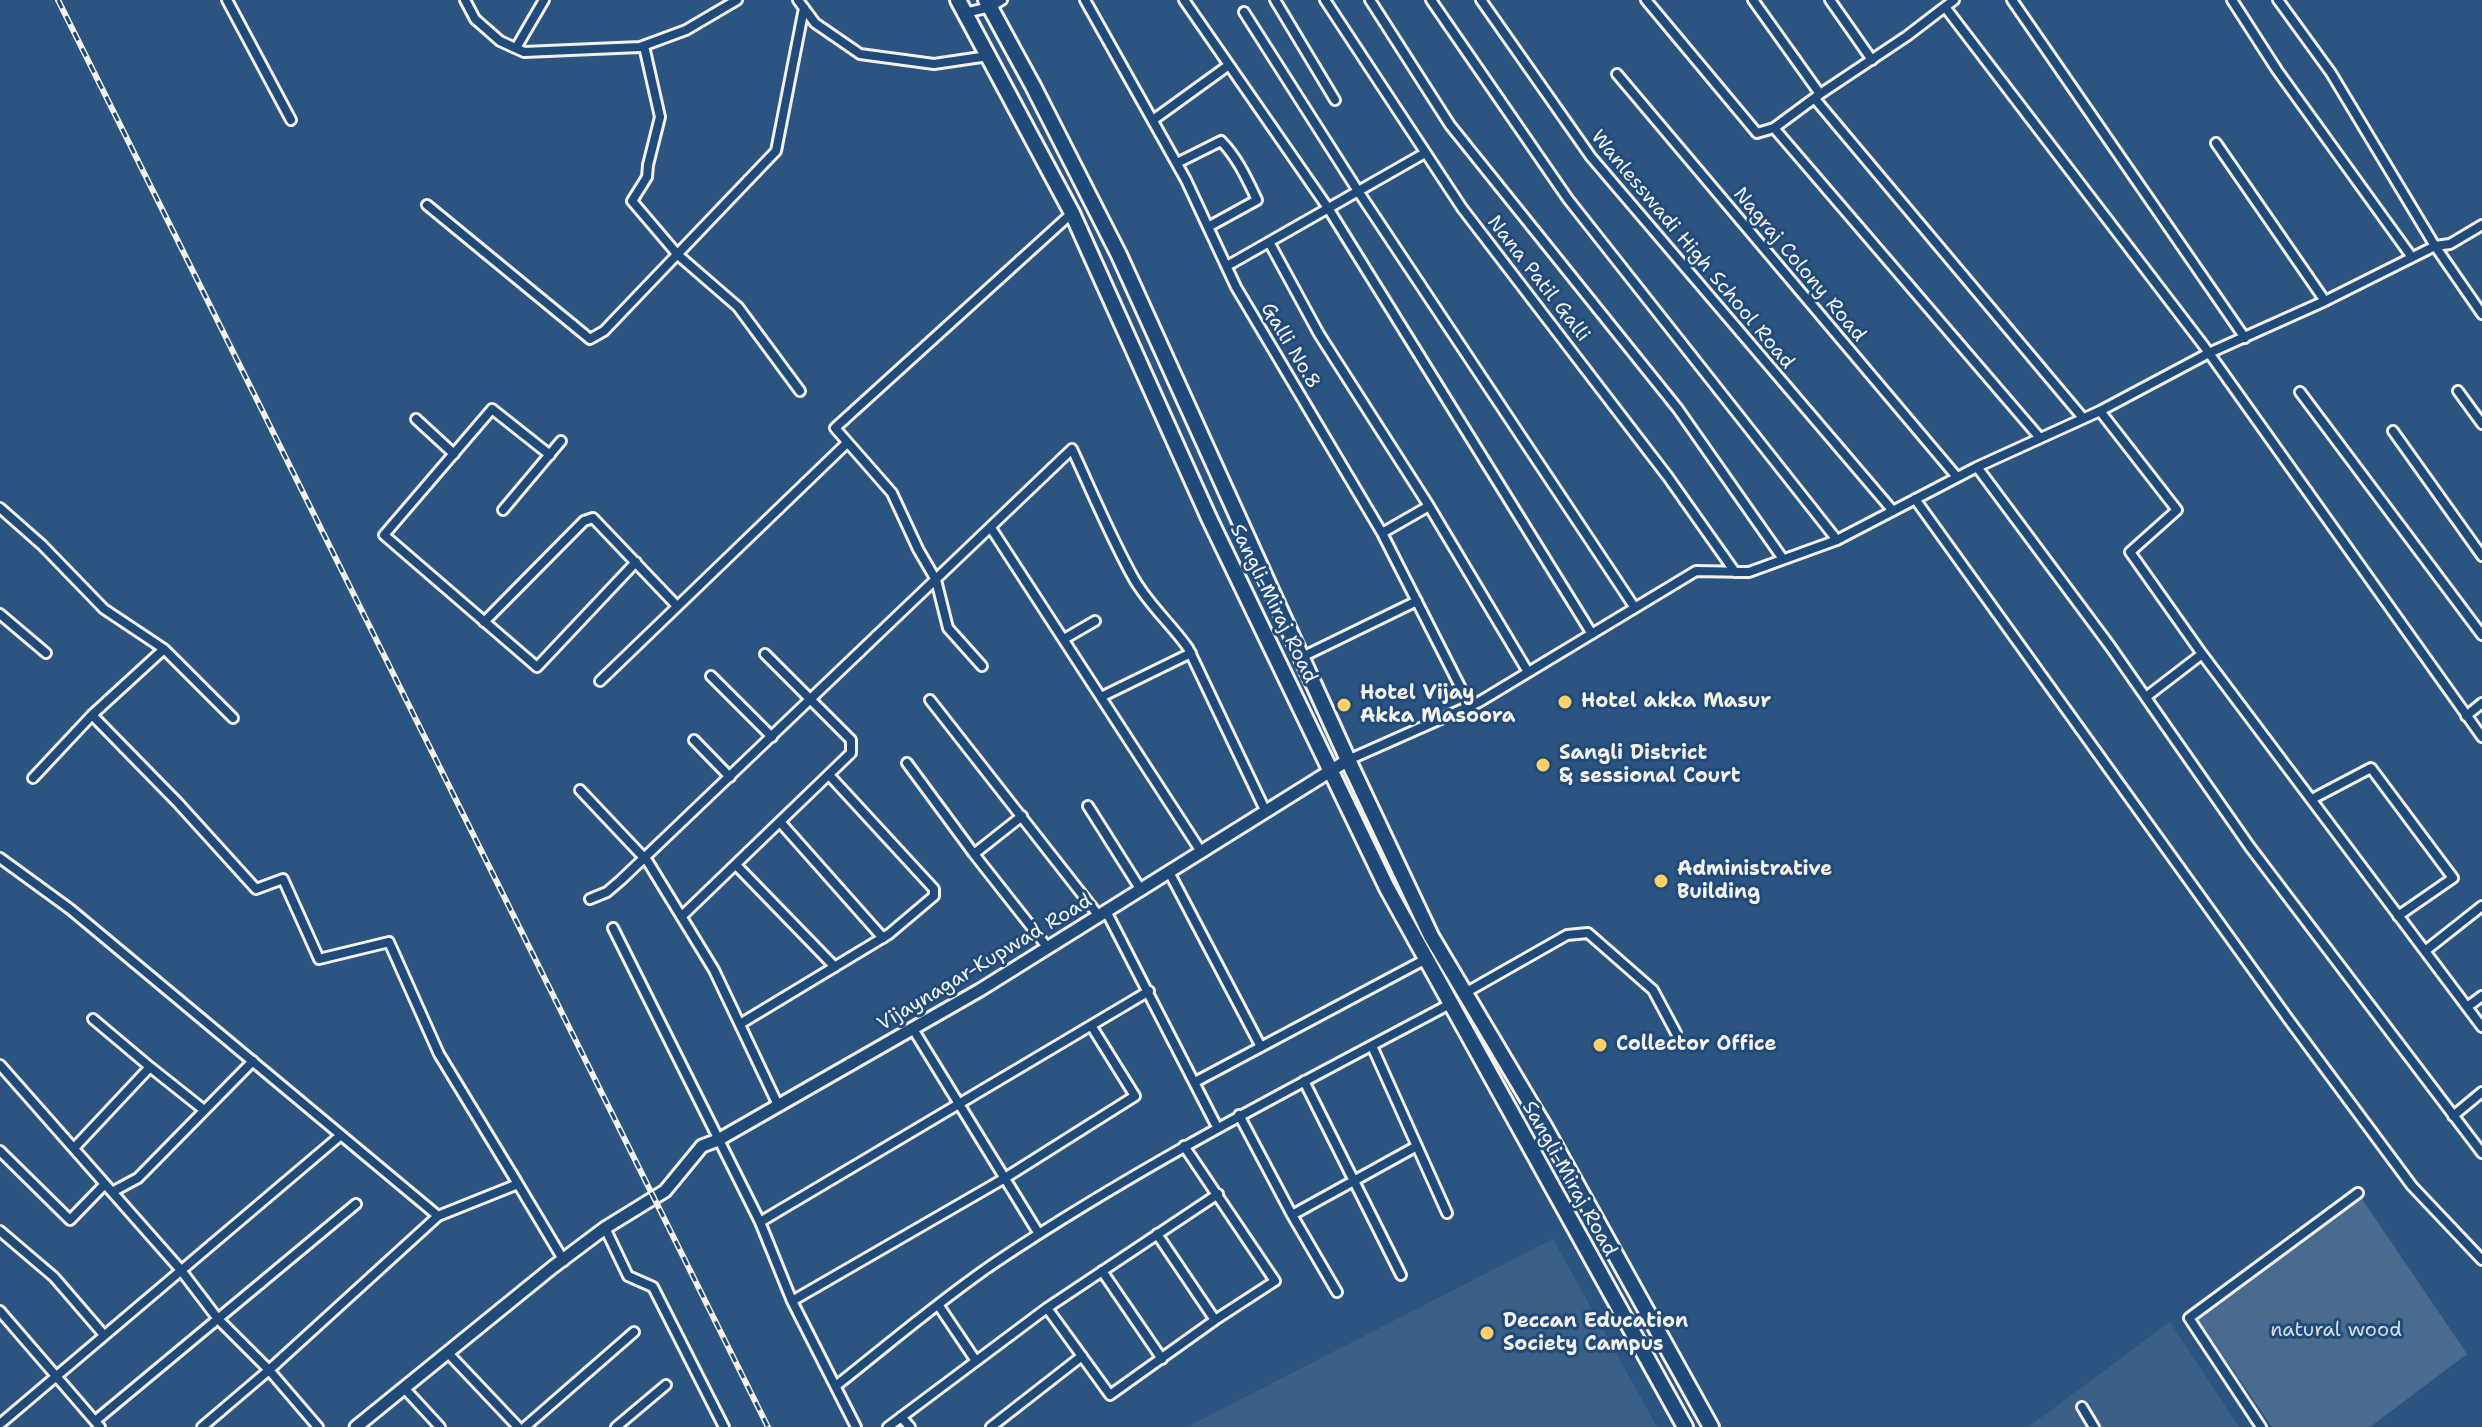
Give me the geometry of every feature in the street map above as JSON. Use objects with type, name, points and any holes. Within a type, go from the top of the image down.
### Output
[{"type":"highway","name":"Sangli-Miraj Road","points":[[992,2],[1119,255],[1431,936],[1544,1126],[1711,1427]]},
{"type":"highway","name":"Sangli-Miraj Road","points":[[961,6],[1072,213],[1209,518],[1387,888],[1685,1427]]},
{"type":"street","points":[[227,0],[291,120]]},
{"type":"street","points":[[465,0],[475,19],[500,41],[524,52],[644,46],[686,30],[737,0]]},
{"type":"street","points":[[516,48],[544,0]]},
{"type":"street","points":[[798,0],[815,23],[860,54],[934,64],[989,56]]},
{"type":"street","name":"Galli No.8","points":[[1085,0],[1177,163],[1236,287],[1382,533],[1470,706]]},
{"type":"street","points":[[1184,0],[1328,208],[1592,634]]},
{"type":"street","points":[[1275,0],[1335,100]]},
{"type":"street","name":"Nana Patil Galli","points":[[1325,0],[1462,208],[1668,477],[1735,572]]},
{"type":"street","points":[[1370,0],[1450,125],[1678,409],[1783,559]]},
{"type":"street","points":[[1431,0],[1568,199],[1837,540]]},
{"type":"street","name":"Wanlesswadi High School Road","points":[[1481,0],[1591,157],[1893,511]]},
{"type":"street","points":[[1646,0],[1757,133],[1774,128],[1954,0]]},
{"type":"street","points":[[1753,0],[1817,97],[2083,418]]},
{"type":"street","points":[[1830,0],[1872,60]]},
{"type":"street","points":[[2012,0],[2245,338]]},
{"type":"street","points":[[2232,0],[2277,70],[2411,256]]},
{"type":"street","points":[[2278,0],[2331,73],[2435,246],[2482,314]]},
{"type":"street","points":[[961,6],[992,2]]},
{"type":"street","points":[[1945,7],[2209,353],[2482,737]]},
{"type":"street","points":[[427,205],[590,339],[604,331],[776,151],[804,8]]},
{"type":"street","points":[[1244,12],[1358,191],[1635,608]]},
{"type":"street","points":[[644,46],[660,117],[647,177],[632,201],[678,255],[738,307],[800,391]]},
{"type":"street","points":[[1153,120],[1229,65]]},
{"type":"street","name":"Nagraj Colony Road","points":[[1617,74],[1957,477]]},
{"type":"street","points":[[1774,128],[2040,438]]},
{"type":"street","points":[[1177,163],[1221,141],[1232,152],[1257,200],[1208,227]]},
{"type":"street","points":[[2216,143],[2325,301]]},
{"type":"street","points":[[1227,266],[1425,153]]},
{"type":"street","points":[[982,666],[948,628],[936,580],[892,493],[835,428],[1072,213]]},
{"type":"street","points":[[1348,760],[1470,706],[1696,571],[1749,572],[1837,540],[1977,467],[2100,411],[2209,353],[2325,301],[2411,256],[2435,246],[2450,244],[2482,225]]},
{"type":"street","points":[[1269,242],[1319,334],[1429,506],[1528,672]]},
{"type":"street","points":[[2458,391],[2482,424]]},
{"type":"street","points":[[2300,392],[2482,635]]},
{"type":"street","points":[[550,455],[492,409],[384,535],[537,667],[636,562]]},
{"type":"street","points":[[2100,411],[2177,510],[2130,552],[2202,654],[2482,1027]]},
{"type":"street","points":[[416,419],[454,454]]},
{"type":"street","points":[[2393,431],[2482,556]]},
{"type":"street","points":[[503,510],[561,441]]},
{"type":"street","points":[[600,681],[847,443]]},
{"type":"street","points":[[590,899],[607,892],[645,858],[1072,449],[1134,579],[1153,608],[1173,625],[1191,653],[1266,812]]},
{"type":"street","points":[[1977,467],[2146,697],[2250,847],[2482,1153]]},
{"type":"street","points":[[1915,499],[2412,1186],[2482,1260]]},
{"type":"street","points":[[1382,533],[1429,506]]},
{"type":"street","points":[[0,508],[42,545],[104,609],[164,649],[233,718]]},
{"type":"street","points":[[484,622],[584,521],[593,518],[676,605]]},
{"type":"street","points":[[991,528],[1202,853]]},
{"type":"street","points":[[1302,657],[1417,601]]},
{"type":"street","points":[[0,614],[46,653]]},
{"type":"street","points":[[1064,639],[1095,621]]},
{"type":"street","points":[[33,778],[92,715],[164,649]]},
{"type":"street","points":[[1101,697],[1191,653]]},
{"type":"street","points":[[682,916],[851,753],[851,740],[765,654]]},
{"type":"street","points":[[2146,697],[2202,654]]},
{"type":"street","points":[[711,676],[772,737]]},
{"type":"street","points":[[930,700],[1103,914],[1149,991],[1217,1127]]},
{"type":"street","points":[[2466,716],[2482,703]]},
{"type":"street","points":[[92,715],[256,889],[283,879],[319,959],[389,942],[439,1054],[564,1261]]},
{"type":"street","points":[[694,740],[730,777]]},
{"type":"street","name":"Vijaynagar-Kupwad Road","points":[[605,1228],[665,1191],[702,1146],[718,1140],[913,1029],[1348,760]]},
{"type":"street","points":[[907,763],[1048,948]]},
{"type":"street","points":[[2312,799],[2371,768],[2453,878],[2398,916]]},
{"type":"street","points":[[740,1024],[883,938],[934,896],[934,889],[829,775]]},
{"type":"street","points":[[580,790],[645,858],[682,916],[714,970],[778,1105]]},
{"type":"street","points":[[1088,806],[1141,890]]},
{"type":"street","points":[[974,854],[1022,816]]},
{"type":"street","points":[[781,823],[883,938]]},
{"type":"street","points":[[0,858],[70,909],[438,1216]]},
{"type":"street","points":[[736,865],[835,967]]},
{"type":"street","points":[[1169,872],[1261,1047]]},
{"type":"street","points":[[2425,951],[2482,906]]},
{"type":"street","points":[[613,928],[760,1222],[792,1301],[856,1427]]},
{"type":"street","points":[[1465,993],[1567,935],[1588,933],[1653,990],[1676,1033]]},
{"type":"street","points":[[1195,1082],[1426,959]]},
{"type":"street","points":[[760,1222],[1149,991]]},
{"type":"street","points":[[2467,1007],[2482,996]]},
{"type":"street","points":[[837,1385],[993,1265],[1039,1234],[1217,1127],[1450,1004]]},
{"type":"street","points":[[93,1019],[204,1110]]},
{"type":"street","points":[[792,1301],[1005,1178],[1135,1096],[1092,1027]]},
{"type":"street","points":[[913,1029],[1039,1234]]},
{"type":"street","points":[[1372,1046],[1447,1213]]},
{"type":"street","points":[[0,1151],[70,1220],[108,1188],[138,1178],[253,1061]]},
{"type":"street","points":[[0,1065],[180,1269],[218,1319],[269,1370],[318,1427]]},
{"type":"street","points":[[75,1147],[150,1067]]},
{"type":"street","points":[[1304,1081],[1401,1275]]},
{"type":"street","points":[[2453,1116],[2482,1092]]},
{"type":"street","points":[[1239,1115],[1337,1292]]},
{"type":"street","points":[[0,1424],[341,1135]]},
{"type":"street","points":[[1047,1308],[1110,1395],[1275,1281],[1184,1146]]},
{"type":"street","points":[[1292,1215],[1417,1146]]},
{"type":"street","points":[[202,1427],[438,1216],[518,1184]]},
{"type":"street","points":[[2261,1427],[2189,1318],[2358,1193]]},
{"type":"street","points":[[888,1427],[1047,1308],[1218,1194]]},
{"type":"street","points":[[0,1311],[98,1424],[356,1204]]},
{"type":"street","points":[[364,1425],[447,1352],[605,1228],[628,1276],[653,1287],[724,1427]]},
{"type":"street","points":[[0,1231],[54,1277],[104,1335]]},
{"type":"street","points":[[1157,1234],[1215,1320]]},
{"type":"street","points":[[1102,1271],[1162,1359]]},
{"type":"street","points":[[939,1306],[976,1361]]},
{"type":"street","points":[[525,1427],[634,1332]]},
{"type":"street","points":[[447,1352],[518,1427]]},
{"type":"street","points":[[991,1427],[1082,1356]]},
{"type":"street","points":[[616,1427],[666,1385]]},
{"type":"street","points":[[405,1389],[440,1427]]},
{"type":"street","points":[[2082,1407],[2094,1427]]},
{"type":"street","points":[[901,1417],[910,1427]]},
{"type":"shaded area","name":"Deccan Education Society Campus","points":[[1553,1239],[1657,1427],[1187,1427]]},
{"type":"shaded area","points":[[2170,1322],[2239,1427],[2028,1427]]},
{"type":"green space","name":"natural wood","points":[[2358,1193],[2467,1354],[2370,1427],[2272,1427],[2198,1319]]},
{"type":"railway","points":[[58,0],[768,1427]]},
{"type":"place","name":"Hotel akka Masur","points":[[1565,702]]},
{"type":"place","name":"Hotel Vijay Akka Masoora","points":[[1344,705]]},
{"type":"place","name":"Sangli District & sessional Court","points":[[1543,765]]},
{"type":"place","name":"Administrative Building","points":[[1661,881]]},
{"type":"place","name":"Collector Office","points":[[1600,1045]]},
{"type":"place","name":"Deccan Education Society Campus","points":[[1487,1333]]}]
